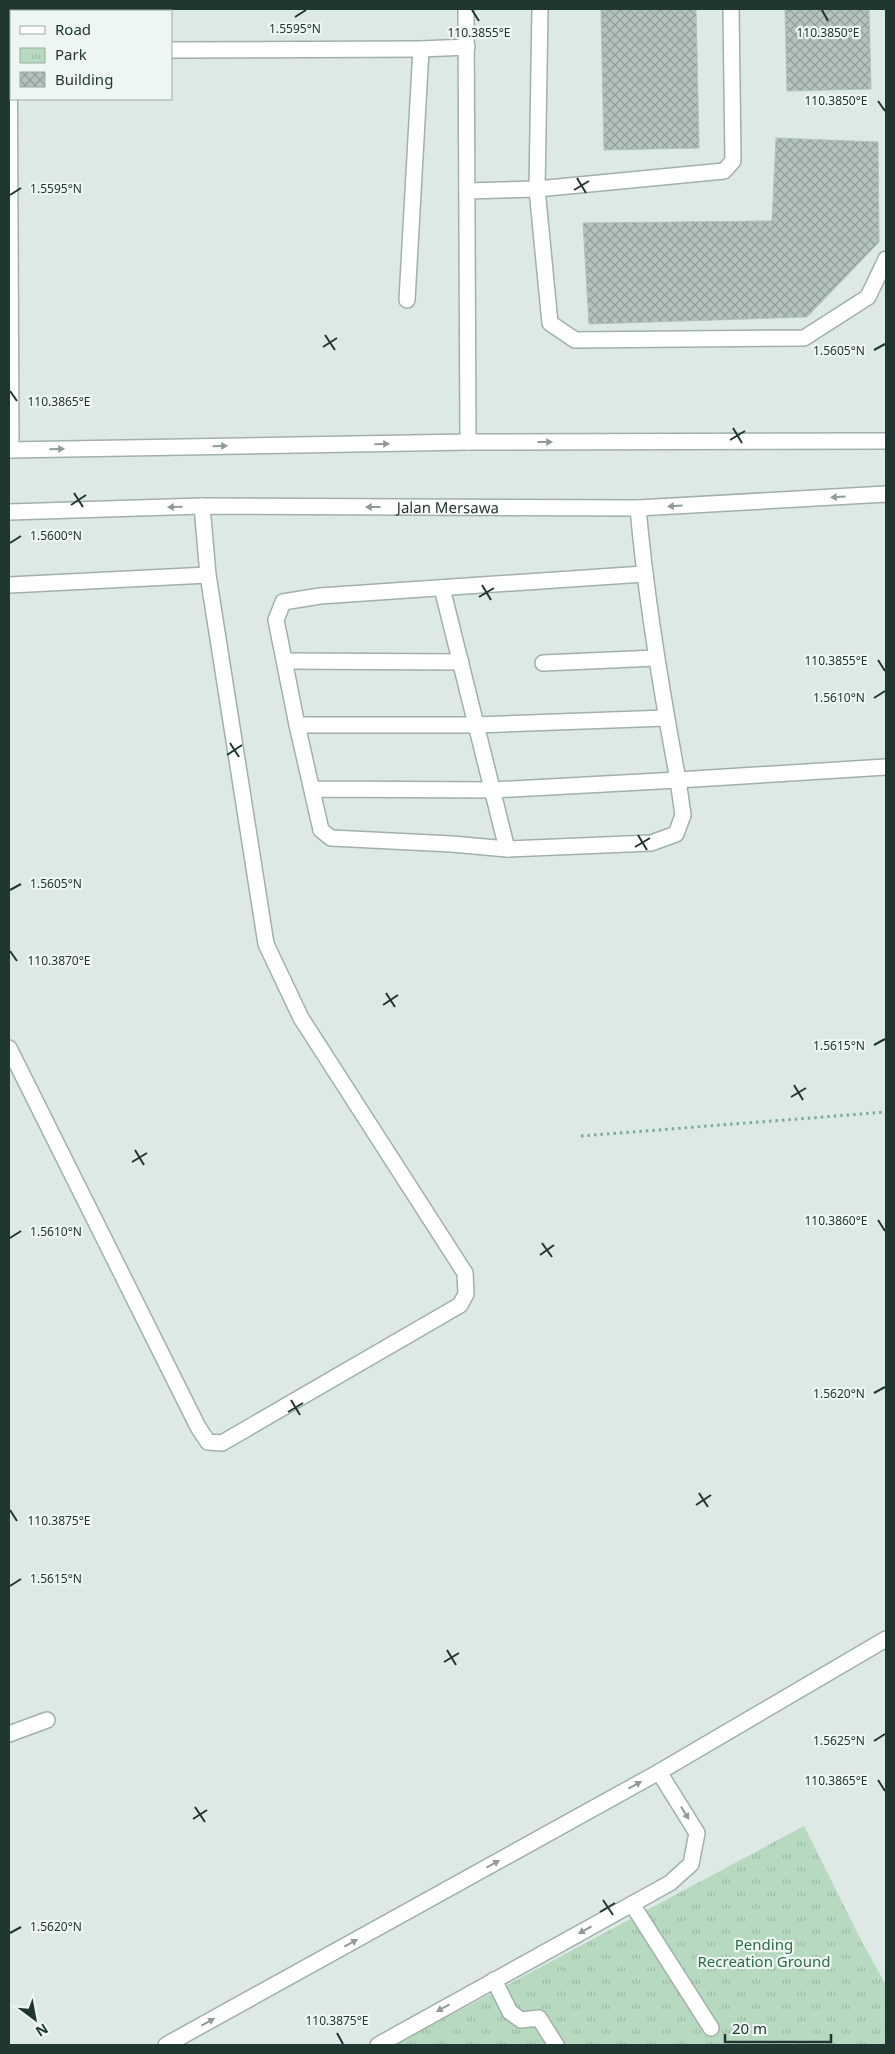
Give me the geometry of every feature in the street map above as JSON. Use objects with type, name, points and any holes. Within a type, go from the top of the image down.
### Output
[{"type":"street","points":[[9,9],[10,450],[468,442],[886,441]]},
{"type":"street","points":[[466,9],[468,442]]},
{"type":"street","points":[[540,9],[537,189],[550,323],[575,340],[804,338],[868,296],[886,259]]},
{"type":"street","points":[[467,191],[537,189],[724,171],[733,161],[731,9]]},
{"type":"street","points":[[172,50],[422,49],[467,47]]},
{"type":"street","points":[[407,300],[422,49]]},
{"type":"street","name":"Jalan Mersawa","points":[[9,512],[202,506],[638,508],[886,494]]},
{"type":"street","points":[[9,1048],[198,1427],[208,1442],[222,1443],[460,1305],[466,1294],[465,1274],[301,1018],[266,944],[208,575],[202,506]]},
{"type":"street","points":[[638,508],[644,574],[656,658],[683,816],[676,834],[651,843],[508,848],[331,838],[320,830],[276,620],[283,602],[320,596],[644,574]]},
{"type":"street","points":[[9,585],[208,575]]},
{"type":"street","points":[[442,588],[508,848]]},
{"type":"street","points":[[543,663],[656,658]]},
{"type":"street","points":[[285,662],[461,662]]},
{"type":"street","points":[[297,725],[476,725],[666,718]]},
{"type":"street","points":[[312,789],[493,790],[886,767]]},
{"type":"street","points":[[166,2045],[659,1772],[886,1639]]},
{"type":"street","points":[[9,1734],[47,1720]]},
{"type":"street","points":[[378,2045],[670,1883],[691,1864],[697,1833],[659,1772]]},
{"type":"street","points":[[632,1904],[711,2028]]},
{"type":"street","points":[[494,1980],[510,2012],[521,2020],[539,2018],[556,2045]]},
{"type":"path","points":[[581,1136],[886,1112]]},
{"type":"green space","name":"Pending Recreation Ground","points":[[804,1826],[862,1942],[886,1985],[886,2045],[395,2045]]},
{"type":"building","points":[[601,9],[696,9],[699,148],[604,150]]},
{"type":"building","points":[[785,9],[869,9],[871,89],[787,91]]},
{"type":"building","points":[[776,138],[878,142],[879,242],[807,317],[589,324],[583,223],[772,221]]}]
